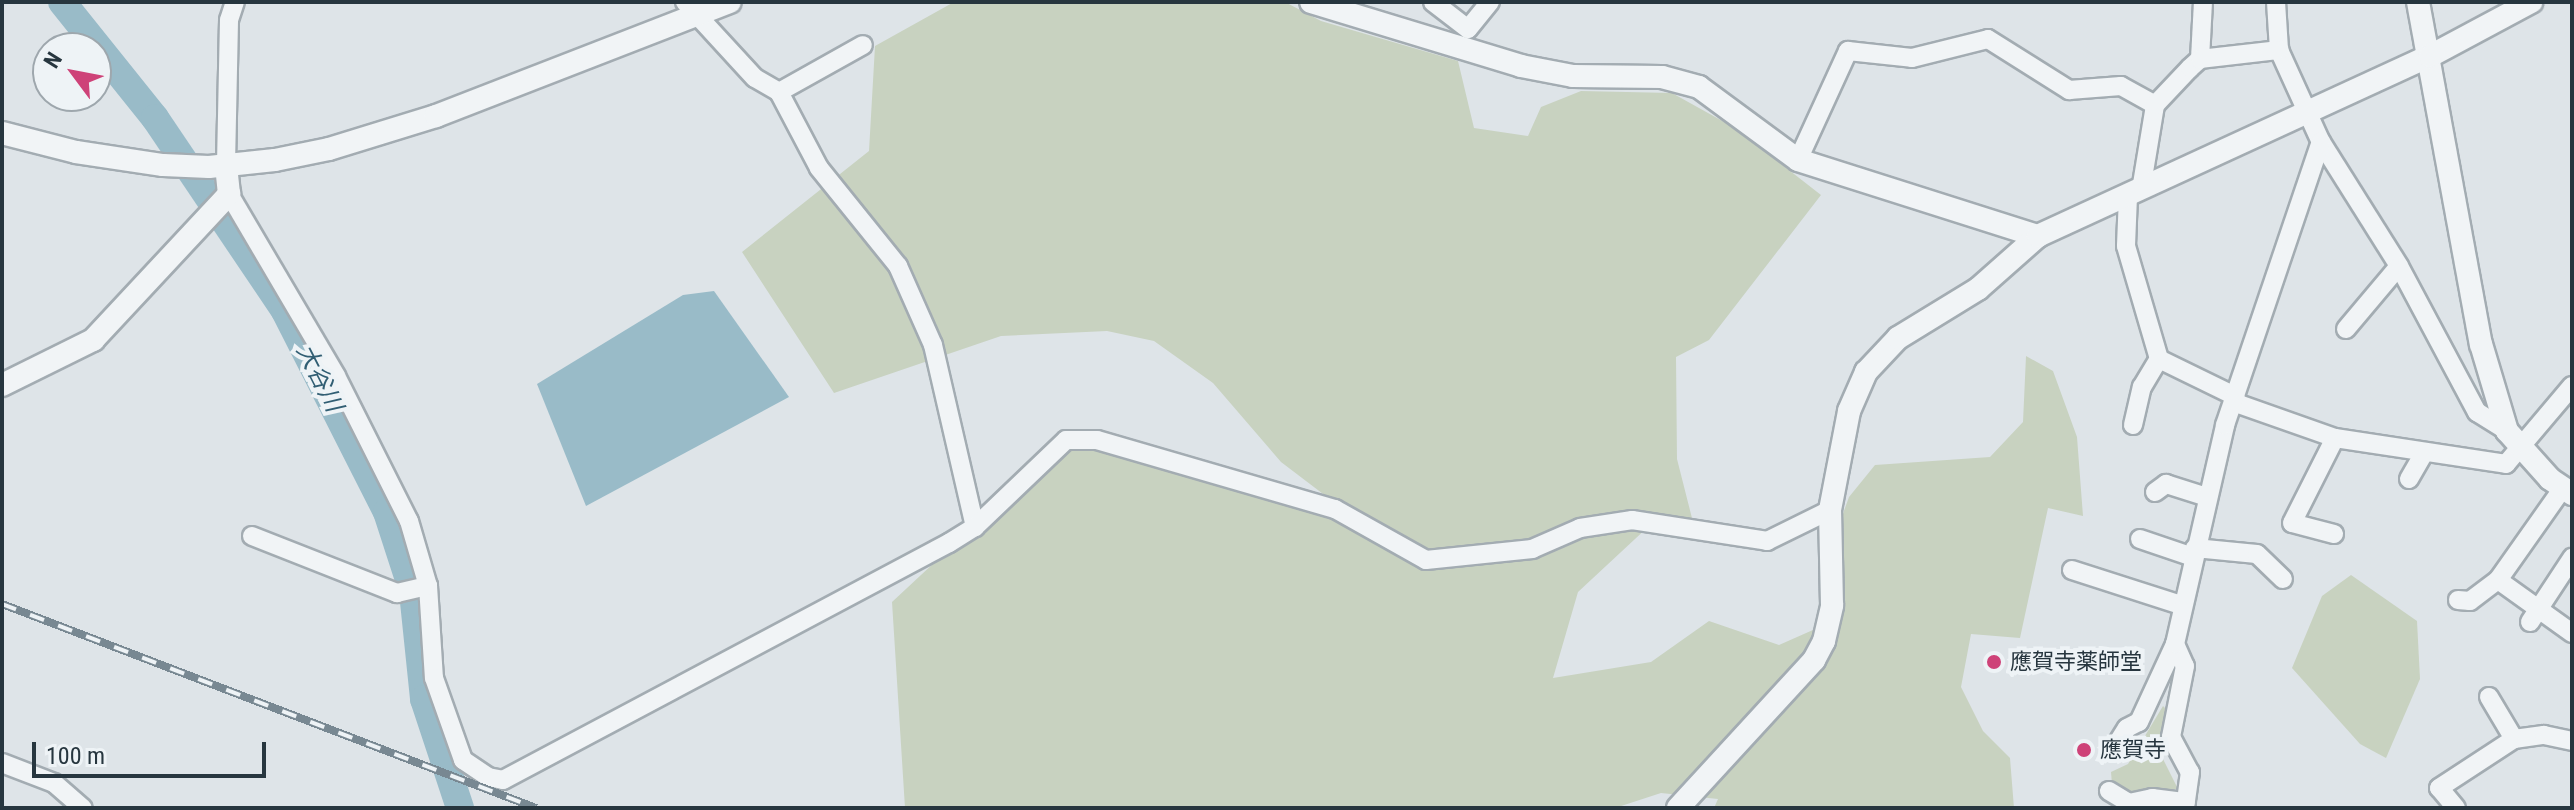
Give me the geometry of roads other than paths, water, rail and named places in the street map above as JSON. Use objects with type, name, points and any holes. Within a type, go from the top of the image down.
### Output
[{"type":"street","points":[[235,2],[229,20],[226,164],[229,194],[264,247],[371,443],[409,521],[428,586],[434,678],[463,760],[488,777],[503,780],[975,527],[1066,440],[1125,447],[1335,509],[1426,560],[1532,549],[1580,528],[1632,520],[1767,541],[1830,510]]},
{"type":"street","points":[[2,133],[76,152],[163,165],[226,164],[329,149],[436,116],[690,9],[730,2]]},
{"type":"street","points":[[1433,2],[1468,29],[1490,2]]},
{"type":"street","points":[[2200,59],[2203,2]]},
{"type":"street","points":[[2276,2],[2279,50],[2305,112],[2399,266],[2477,412],[2513,440],[2567,491],[2498,580],[2470,601],[2458,600]]},
{"type":"street","points":[[2418,2],[2481,344],[2513,440]]},
{"type":"street","points":[[1678,808],[1814,660],[1824,641],[1832,605],[1830,510],[1849,411],[1866,372],[1898,338],[1978,289],[2038,236],[2430,56],[2531,2]]},
{"type":"street","points":[[1316,3],[1521,66],[1573,76],[1662,77],[1699,87],[1798,160],[2038,236]]},
{"type":"street","points":[[690,9],[755,78],[779,92],[819,168],[898,266],[916,300],[933,345],[975,527]]},
{"type":"street","points":[[1798,160],[1848,51],[1912,58],[1988,39],[2069,90],[2121,86],[2155,105]]},
{"type":"street","points":[[779,92],[863,45]]},
{"type":"street","points":[[2279,50],[2200,59],[2155,105],[2126,246],[2159,359],[2234,399],[2335,438],[2506,464],[2513,440],[2572,386]]},
{"type":"street","points":[[2115,747],[2127,728],[2139,722],[2175,644],[2181,605],[2207,497],[2234,399],[2321,142]]},
{"type":"street","points":[[2,385],[93,340],[198,231],[229,194]]},
{"type":"street","points":[[2346,329],[2399,266]]},
{"type":"street","points":[[2133,425],[2142,387],[2159,359]]},
{"type":"street","points":[[2334,534],[2292,523],[2335,438]]},
{"type":"street","points":[[2409,479],[2424,453]]},
{"type":"street","points":[[2155,492],[2166,484],[2207,497]]},
{"type":"street","points":[[252,536],[397,593],[428,586]]},
{"type":"street","points":[[2140,539],[2194,552],[2257,554],[2283,579]]},
{"type":"street","points":[[2534,615],[2572,558]]},
{"type":"street","points":[[2072,570],[2181,605]]},
{"type":"street","points":[[2498,580],[2534,615],[2572,633]]},
{"type":"street","points":[[2109,791],[2129,803],[2152,798],[2186,805],[2190,772],[2171,743],[2185,666],[2175,644]]},
{"type":"street","points":[[2489,697],[2514,739]]},
{"type":"street","points":[[2431,808],[2439,788],[2514,739],[2544,735],[2572,741]]},
{"type":"street","points":[[2,763],[54,783],[83,808]]},
{"type":"street","points":[[2439,788],[2456,808]]},
{"type":"water","points":[[714,291],[789,397],[586,506],[537,384],[683,295]]},
{"type":"waterway","name":"大谷川","points":[[62,2],[155,118],[285,311],[387,512],[413,592],[424,699],[460,808]]},
{"type":"railway","points":[[2,604],[536,808]]},
{"type":"place","name":"應賀寺薬師堂","points":[[1994,662]]},
{"type":"place","name":"應賀寺","points":[[2084,750]]}]
